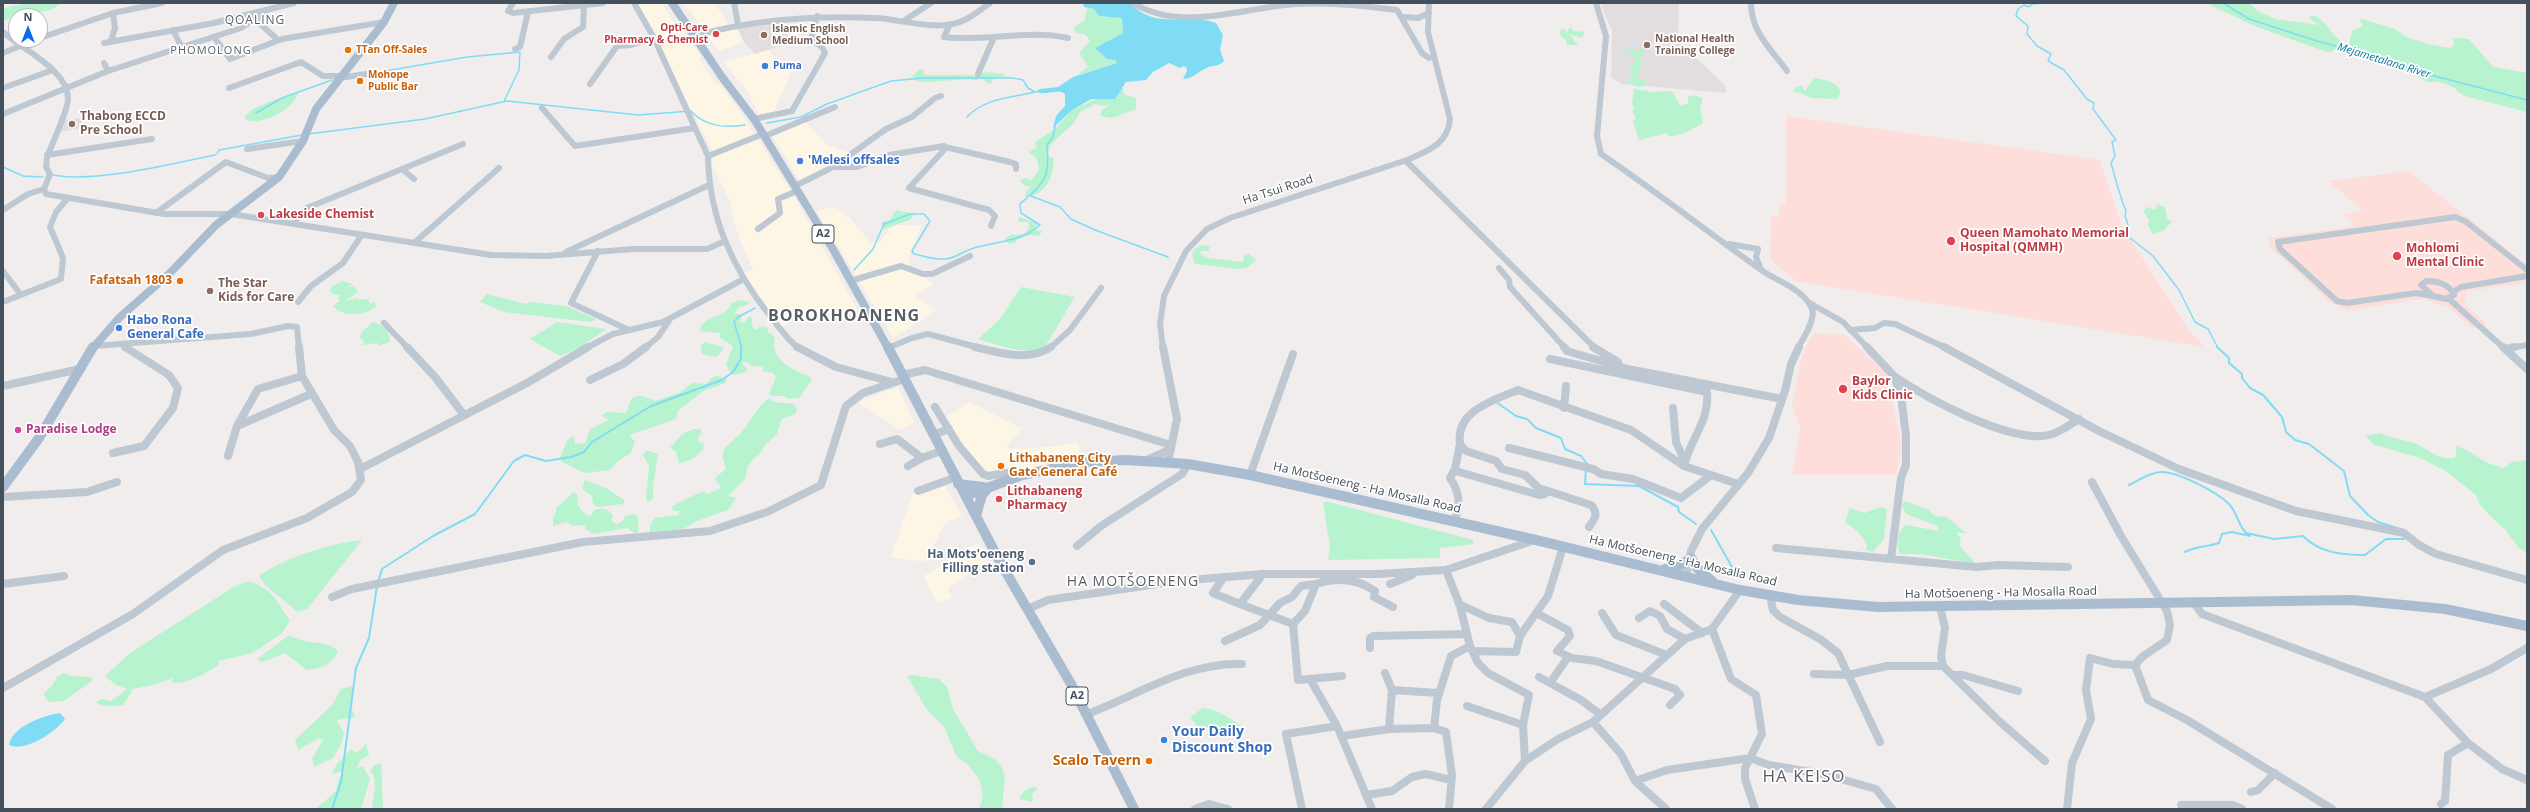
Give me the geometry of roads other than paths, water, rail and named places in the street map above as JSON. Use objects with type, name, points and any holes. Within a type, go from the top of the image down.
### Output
[{"type":"main road","points":[[3,488],[39,438],[94,346],[120,318],[170,274],[212,230],[280,177],[304,139],[316,109],[384,22],[394,3]]},
{"type":"main road","name":"A2","points":[[672,3],[764,135],[850,281],[888,348],[956,481],[966,496],[1087,714],[1134,809]]},
{"type":"main road","name":"Ha Motšoeneng - Ha Mosalla Road","points":[[966,496],[1022,475],[1086,462],[1147,460],[1188,464],[1250,475],[1536,540],[1740,590],[1770,595],[1878,607],[2352,600],[2445,610],[2527,626]]},
{"type":"main road","points":[[956,481],[976,487],[990,486]]},
{"type":"main road","points":[[976,516],[982,495],[990,486]]},
{"type":"main road","points":[[1659,570],[1678,567],[1691,558],[1697,568],[1715,584]]},
{"type":"street","points":[[48,35],[113,13],[162,3]]},
{"type":"street","points":[[104,43],[266,11],[294,3]]},
{"type":"street","points":[[513,3],[510,12],[528,12],[603,3]]},
{"type":"street","points":[[634,3],[654,38],[708,156],[708,185],[711,204],[723,242],[742,280],[789,339],[804,352],[845,370],[892,382]]},
{"type":"street","points":[[734,3],[738,24]]},
{"type":"street","points":[[905,20],[931,3]]},
{"type":"street","points":[[694,36],[738,24],[769,19],[816,16],[905,20],[950,24],[964,20],[990,3]]},
{"type":"street","points":[[1134,3],[1152,14],[1176,18],[1278,5],[1328,4],[1397,10],[1403,17],[1422,53],[1428,58]]},
{"type":"street","name":"Ha Tsui Road","points":[[1168,462],[1177,419],[1165,367],[1160,324],[1164,296],[1186,251],[1207,229],[1235,216],[1406,161],[1431,150],[1444,140],[1451,131],[1446,94],[1428,32],[1430,3]]},
{"type":"street","points":[[1596,3],[1606,36],[1597,136],[1600,154],[1765,272],[1798,292],[1808,302],[1812,309],[1812,318],[1791,364],[1782,399],[1769,438],[1748,473],[1702,529],[1686,576]]},
{"type":"street","points":[[1751,3],[1754,28],[1761,39],[1787,70]]},
{"type":"street","points":[[551,57],[564,39],[583,27],[584,6]]},
{"type":"street","points":[[3,114],[108,71],[214,37],[253,20],[266,11]]},
{"type":"street","points":[[515,49],[520,47],[528,12]]},
{"type":"street","points":[[111,42],[115,28],[113,13]]},
{"type":"street","points":[[1403,17],[1418,18],[1429,13]]},
{"type":"street","points":[[754,120],[792,110],[825,53],[822,47],[811,39],[816,16]]},
{"type":"street","points":[[253,20],[257,21],[281,48]]},
{"type":"street","points":[[214,37],[230,59],[277,42],[384,22]]},
{"type":"street","points":[[950,24],[944,37],[1037,35],[1068,38]]},
{"type":"street","points":[[173,30],[182,48]]},
{"type":"street","points":[[978,74],[984,56],[994,37]]},
{"type":"street","points":[[590,84],[617,46],[631,46],[654,38]]},
{"type":"street","points":[[3,52],[14,48]]},
{"type":"street","points":[[22,48],[53,70],[67,89],[68,99],[47,155],[46,164],[50,174],[44,189],[46,194],[67,199],[91,201],[156,213],[231,214],[294,223],[361,236],[491,255],[546,256],[598,252],[707,249],[723,242]]},
{"type":"street","points":[[229,88],[301,62],[323,76],[341,77],[372,73]]},
{"type":"street","points":[[104,63],[108,71]]},
{"type":"street","points":[[3,88],[53,70]]},
{"type":"street","points":[[758,229],[780,213],[778,199],[833,167],[886,129],[916,115],[935,98],[941,96]]},
{"type":"street","points":[[708,156],[835,107]]},
{"type":"street","points":[[542,108],[575,146],[695,128]]},
{"type":"street","points":[[47,155],[152,139]]},
{"type":"street","points":[[246,149],[304,139]]},
{"type":"street","points":[[294,223],[307,208],[359,185],[403,170],[463,144]]},
{"type":"street","points":[[833,167],[857,167],[889,155],[945,147],[1010,162],[1016,164],[1016,169]]},
{"type":"street","points":[[945,147],[909,188],[989,210],[995,216],[991,226]]},
{"type":"street","points":[[1406,161],[1591,346],[1628,369]]},
{"type":"street","points":[[156,213],[226,162],[268,178],[280,177]]},
{"type":"street","points":[[414,243],[499,168]]},
{"type":"street","points":[[403,170],[414,179]]},
{"type":"street","points":[[562,254],[708,185]]},
{"type":"street","points":[[3,210],[28,194],[44,189]]},
{"type":"street","points":[[3,302],[61,279],[63,258],[50,227],[56,212],[67,199]]},
{"type":"street","points":[[2527,270],[2465,221],[2455,217],[2278,242],[2280,249],[2337,301],[2347,303],[2416,294],[2449,299],[2527,369]]},
{"type":"street","points":[[298,302],[311,286],[343,263],[361,236]]},
{"type":"street","points":[[1726,244],[1758,249]]},
{"type":"street","points":[[1741,254],[1758,249]]},
{"type":"street","points":[[1758,249],[1757,262],[1765,272]]},
{"type":"street","points":[[598,252],[581,280],[571,303],[629,330]]},
{"type":"street","points":[[850,281],[902,266],[923,274],[932,274],[970,256]]},
{"type":"street","points":[[1499,268],[1510,280],[1510,287],[1567,350],[1628,369],[1782,399]]},
{"type":"street","points":[[3,271],[21,295]]},
{"type":"street","points":[[2449,299],[2454,295],[2453,292],[2460,287],[2527,276]]},
{"type":"street","points":[[360,469],[527,383],[563,360],[600,340],[629,330],[670,319],[742,280]]},
{"type":"street","points":[[2433,296],[2422,287],[2423,282],[2431,281],[2442,283],[2453,292]]},
{"type":"street","points":[[888,348],[899,345],[911,336],[930,334],[974,347],[1026,355],[1036,354],[1047,350],[1065,335],[1101,288]]},
{"type":"street","points":[[1808,302],[1837,318],[1894,376],[1925,396],[1950,407],[1994,425],[2031,436],[2044,436],[2052,434],[2079,419]]},
{"type":"street","points":[[590,380],[604,375],[659,337],[668,326],[670,319]]},
{"type":"street","points":[[384,323],[436,377],[464,415]]},
{"type":"street","points":[[1850,330],[1875,328],[1884,323],[1909,330],[2079,419],[2179,469],[2296,511],[2404,534],[2419,545],[2436,554],[2527,580]]},
{"type":"street","points":[[3,688],[127,618],[223,550],[287,527],[352,492],[361,480],[360,469],[350,446],[334,430],[311,394],[302,376],[297,327],[294,326],[251,334],[125,345],[94,346]]},
{"type":"street","points":[[113,453],[144,446],[173,408],[178,388],[169,374],[132,354],[125,349],[125,345]]},
{"type":"street","points":[[2506,349],[2527,345]]},
{"type":"street","points":[[1250,475],[1293,354]]},
{"type":"street","points":[[1550,359],[1707,392],[1708,415],[1686,452],[1684,463]]},
{"type":"street","points":[[3,386],[80,369]]},
{"type":"street","points":[[332,597],[352,589],[583,542],[710,531],[729,527],[762,514],[820,485],[846,406],[863,393],[925,370],[1111,425],[1171,447]]},
{"type":"street","points":[[228,456],[236,426],[258,389],[302,376]]},
{"type":"street","points":[[1891,559],[1901,478],[1906,465],[1905,412],[1894,376]]},
{"type":"street","points":[[1564,408],[1566,386]]},
{"type":"street","points":[[1454,521],[1459,512],[1461,496],[1450,478],[1455,469],[1460,444],[1459,437],[1463,421],[1483,405],[1518,390],[1564,408],[1631,430],[1684,463],[1710,476],[1738,484]]},
{"type":"street","points":[[236,426],[311,394]]},
{"type":"street","points":[[935,407],[949,429],[983,474],[988,476],[1018,471],[1022,475]]},
{"type":"street","points":[[1673,408],[1676,442],[1684,463]]},
{"type":"street","points":[[933,435],[949,429]]},
{"type":"street","points":[[880,444],[897,439],[922,458]]},
{"type":"street","points":[[1460,444],[1466,452],[1496,462],[1502,469],[1525,475],[1542,489],[1591,505],[1596,511],[1596,517],[1589,527]]},
{"type":"street","points":[[1147,460],[1171,447]]},
{"type":"street","points":[[1509,448],[1570,465],[1593,469],[1601,474],[1633,479],[1681,498],[1710,476]]},
{"type":"street","points":[[908,466],[922,458],[941,451]]},
{"type":"street","points":[[1077,546],[1101,526],[1122,515],[1144,497],[1182,474],[1188,464]]},
{"type":"street","points":[[1455,469],[1539,495],[1544,494],[1542,489]]},
{"type":"street","points":[[918,491],[956,481]]},
{"type":"street","points":[[3,497],[87,492],[117,482]]},
{"type":"street","points":[[2092,482],[2162,604],[2170,622],[2172,631],[2169,640],[2163,647],[2142,656],[2135,665]]},
{"type":"street","points":[[1028,609],[1055,598],[1138,586],[1224,577],[1263,574],[1377,574],[1446,570],[1536,540]]},
{"type":"street","points":[[1434,728],[1438,693],[1452,656],[1471,648],[1516,652],[1520,636],[1548,596],[1563,547]]},
{"type":"street","points":[[1776,548],[1976,567],[1999,565],[2068,567]]},
{"type":"street","points":[[1446,570],[1459,604],[1471,648],[1478,663],[1488,673],[1529,695],[1523,725],[1524,761]]},
{"type":"street","points":[[1390,584],[1419,572]]},
{"type":"street","points":[[1240,604],[1259,582],[1263,574]]},
{"type":"street","points":[[3,584],[64,576]]},
{"type":"street","points":[[1224,577],[1213,593],[1293,624]]},
{"type":"street","points":[[1225,641],[1260,625],[1280,603],[1292,597],[1301,586],[1316,584],[1327,580],[1354,580],[1367,584],[1375,591],[1374,596],[1393,607]]},
{"type":"street","points":[[1293,624],[1300,619],[1306,610],[1316,584]]},
{"type":"street","points":[[1486,809],[1524,761],[1558,739],[1593,722],[1642,677],[1664,654],[1685,639],[1712,629],[1740,590]]},
{"type":"street","points":[[1770,595],[1773,610],[1780,617],[1820,639],[1838,653],[1868,720],[1880,742]]},
{"type":"street","points":[[2194,603],[2202,614],[2425,697],[2468,743],[2502,769],[2527,780]]},
{"type":"street","points":[[1459,604],[1469,606],[1480,615],[1502,622],[1512,622],[1520,636]]},
{"type":"street","points":[[1664,604],[1702,633]]},
{"type":"street","points":[[1940,607],[1945,628],[1941,656],[1943,666]]},
{"type":"street","points":[[1639,618],[1650,611],[1660,616],[1667,629],[1685,639]]},
{"type":"street","points":[[1536,613],[1568,630],[1570,636],[1557,651],[1568,657],[1596,660],[1675,689],[1680,694],[1670,705]]},
{"type":"street","points":[[1602,613],[1616,635],[1664,654]]},
{"type":"street","points":[[1293,624],[1298,680],[1342,676]]},
{"type":"street","points":[[1712,629],[1732,679],[1756,694],[1761,716],[1762,734],[1745,768],[1745,779],[1755,809]]},
{"type":"street","points":[[1370,648],[1370,638],[1373,636],[1467,634]]},
{"type":"street","points":[[2425,697],[2490,669],[2527,648]]},
{"type":"street","points":[[1550,683],[1568,657]]},
{"type":"street","points":[[2067,809],[2072,762],[2088,730],[2091,719],[2086,690],[2090,658],[2113,664],[2135,665]]},
{"type":"street","points":[[1087,714],[1113,706],[1182,672],[1232,663],[1242,664]]},
{"type":"street","points":[[2135,665],[2148,700],[2187,720],[2332,809]]},
{"type":"street","points":[[1814,674],[1848,675],[1887,666],[1943,666],[1954,675],[1999,721],[2045,761]]},
{"type":"street","points":[[1385,672],[1392,690],[1389,729]]},
{"type":"street","points":[[1954,675],[1963,675],[2018,691]]},
{"type":"street","points":[[1539,677],[1601,715]]},
{"type":"street","points":[[1310,679],[1342,736],[1372,809]]},
{"type":"street","points":[[1392,690],[1438,693]]},
{"type":"street","points":[[1467,706],[1523,725]]},
{"type":"street","points":[[1593,722],[1621,754],[1636,781],[1666,809]]},
{"type":"street","points":[[1302,809],[1286,734],[1337,726]]},
{"type":"street","points":[[1342,736],[1389,729],[1434,728],[1446,732],[1451,780],[1449,809]]},
{"type":"street","points":[[2441,804],[2445,802],[2448,755],[2468,743]]},
{"type":"street","points":[[1636,781],[1667,770],[1750,758],[1769,765],[1823,774],[1876,789],[1892,809]]},
{"type":"street","points":[[2251,792],[2258,790],[2275,773]]},
{"type":"street","points":[[1366,795],[1392,791],[1412,776],[1426,774],[1451,780]]},
{"type":"street","points":[[1195,809],[1209,804],[1228,809]]},
{"type":"street","points":[[2181,805],[2232,805],[2242,809]]},
{"type":"water","points":[[1083,3],[1130,3],[1140,11],[1160,19],[1193,19],[1216,23],[1223,35],[1220,50],[1224,61],[1219,65],[1205,68],[1187,79],[1183,79],[1187,71],[1186,67],[1183,66],[1180,68],[1169,63],[1153,72],[1146,80],[1126,82],[1115,99],[1091,99],[1071,111],[1053,128],[1056,116],[1065,106],[1065,94],[1062,92],[1035,92],[1040,89],[1058,87],[1073,77],[1117,63],[1116,60],[1107,59],[1095,48],[1123,33],[1122,18],[1099,16],[1094,9],[1084,7]]},
{"type":"water","points":[[60,713],[65,719],[48,735],[40,740],[23,746],[16,747],[9,745],[11,739],[22,727],[37,719]]},
{"type":"waterway","points":[[2045,3],[2032,4],[2029,7],[2024,5],[2018,9],[2016,16],[2028,26],[2027,34],[2037,46],[2051,54],[2048,61],[2064,70],[2087,99],[2094,103],[2093,109],[2116,140],[2112,142],[2115,156],[2111,163],[2120,196],[2126,210],[2125,216],[2129,227],[2125,231],[2129,237],[2153,256],[2179,290],[2195,322],[2208,329],[2218,348]]},
{"type":"waterway","name":"Mejametalana River","points":[[2223,3],[2249,19],[2317,41],[2392,61],[2415,71],[2527,100]]},
{"type":"waterway","points":[[385,71],[467,57],[520,52],[519,70],[504,101]]},
{"type":"waterway","points":[[767,123],[801,117],[827,104],[891,81],[922,78],[1013,78],[1023,80],[1028,88],[1035,92],[990,102],[974,111],[967,117]]},
{"type":"waterway","points":[[256,113],[282,98],[332,80]]},
{"type":"waterway","points":[[308,134],[425,119],[507,101],[638,115],[691,111],[703,120],[716,125],[745,125]]},
{"type":"waterway","points":[[854,270],[873,249],[884,224],[910,214],[924,214],[930,221],[912,251],[914,254],[933,258],[952,258],[971,249],[1007,241],[1032,231],[1040,225],[1021,213],[1020,204],[1040,185],[1044,179],[1048,165],[1047,145],[1053,137],[1055,126]]},
{"type":"waterway","points":[[217,154],[219,150],[302,135]]},
{"type":"waterway","points":[[53,175],[71,177],[112,175],[215,155]]},
{"type":"waterway","points":[[3,167],[23,176],[43,177]]},
{"type":"waterway","points":[[1031,196],[1060,207],[1071,219],[1095,230],[1168,257]]},
{"type":"waterway","points":[[742,348],[734,322],[738,317],[755,308]]},
{"type":"waterway","points":[[378,582],[382,569],[433,536],[475,514],[514,461],[525,455],[546,461],[571,457],[584,452],[592,442],[651,406],[722,380],[734,371],[741,358],[741,347]]},
{"type":"waterway","points":[[2218,348],[2229,358],[2229,363],[2242,374],[2242,378],[2250,388],[2263,395],[2282,417],[2286,432],[2295,440],[2309,444],[2344,471],[2350,496],[2368,515],[2378,522],[2403,530]]},
{"type":"waterway","points":[[1496,402],[1516,416],[1527,419],[1536,428],[1561,438],[1565,449],[1581,456],[1588,465]]},
{"type":"waterway","points":[[1586,469],[1585,484],[1639,486],[1678,507],[1679,512],[1696,524]]},
{"type":"waterway","points":[[2129,485],[2144,477],[2160,472],[2176,475],[2206,488],[2223,499],[2232,507],[2243,530],[2246,533],[2274,539],[2303,536],[2317,546],[2332,552],[2365,555],[2386,539],[2404,539],[2404,536]]},
{"type":"waterway","points":[[1711,530],[1732,567]]},
{"type":"waterway","points":[[2185,552],[2219,543],[2222,534],[2232,532],[2250,536]]},
{"type":"waterway","points":[[332,809],[341,782],[356,668],[369,638],[377,586]]},
{"type":"place","name":"Opti-Care Pharmacy & Chemist","points":[[716,34]]},
{"type":"place","name":"Islamic English Medium School","points":[[764,35]]},
{"type":"place","name":"National Health Training College","points":[[1647,45]]},
{"type":"place","name":"TTan Off-Sales","points":[[348,50]]},
{"type":"place","name":"Puma","points":[[765,66]]},
{"type":"place","name":"Mohope Public Bar","points":[[360,81]]},
{"type":"place","name":"Thabong ECCD Pre School","points":[[72,124]]},
{"type":"place","name":"'Melesi offsales","points":[[800,161]]},
{"type":"place","name":"Lakeside Chemist","points":[[261,215]]},
{"type":"place","name":"Queen Mamohato Memorial Hospital (QMMH)","points":[[1951,241]]},
{"type":"place","name":"Mohlomi Mental Clinic","points":[[2397,256]]},
{"type":"place","name":"Fafatsah 1803","points":[[180,281]]},
{"type":"place","name":"The Star Kids for Care","points":[[210,291]]},
{"type":"place","name":"Habo Rona General Cafe","points":[[119,328]]},
{"type":"place","name":"Baylor Kids Clinic","points":[[1843,389]]},
{"type":"place","name":"Paradise Lodge","points":[[18,430]]},
{"type":"place","name":"Lithabaneng City Gate General Café","points":[[1001,466]]},
{"type":"place","name":"Lithabaneng Pharmacy","points":[[999,499]]},
{"type":"place","name":"Ha Mots'oeneng Filling station","points":[[1032,562]]},
{"type":"place","name":"Your Daily Discount Shop","points":[[1164,740]]},
{"type":"place","name":"Scalo Tavern","points":[[1149,761]]},
{"type":"district","name":"QOALING","points":[[255,21]]},
{"type":"district","name":"PHOMOLONG","points":[[211,51]]},
{"type":"district","name":"BOROKHOANENG","points":[[844,316]]},
{"type":"district","name":"HA MOTŠOENENG","points":[[1133,582]]},
{"type":"district","name":"HA KEISO","points":[[1804,777]]}]
